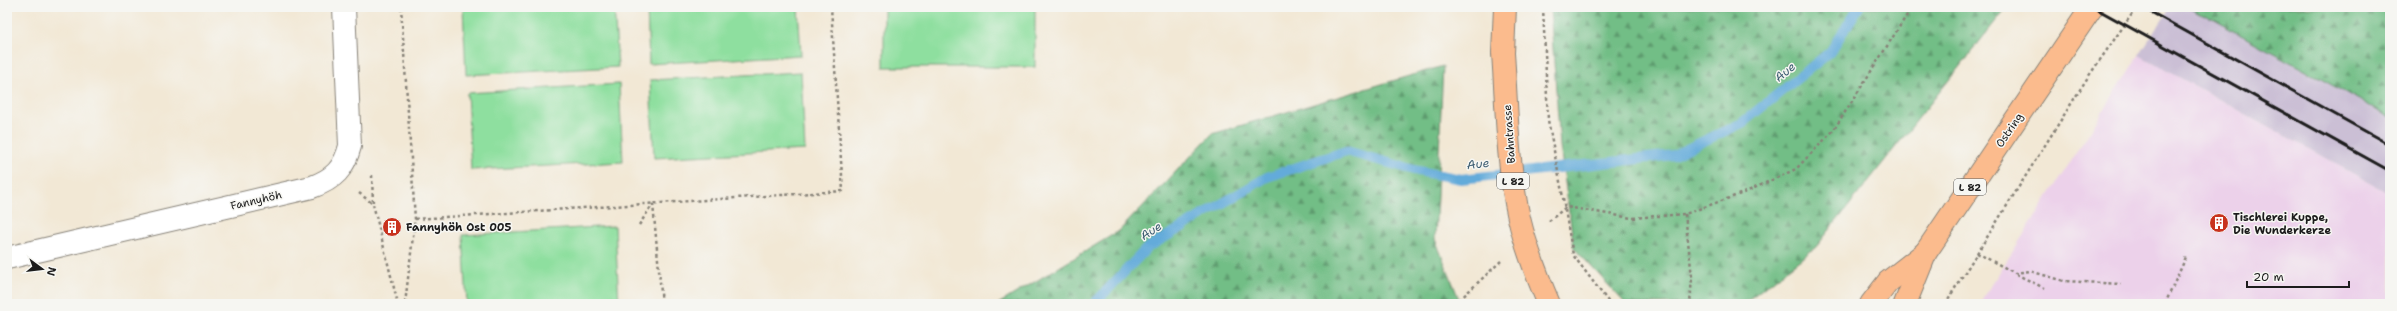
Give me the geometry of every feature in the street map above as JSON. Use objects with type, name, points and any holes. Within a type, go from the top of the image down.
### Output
[{"type":"main road","name":"Bahntrasse","points":[[1505,7],[1503,53],[1510,162],[1519,217],[1530,258],[1549,304]]},
{"type":"main road","name":"Ostring","points":[[1905,304],[1926,252],[2092,7]]},
{"type":"main road","name":"Ostring","points":[[1870,304],[1888,282],[1926,252]]},
{"type":"main road","name":"L 82","points":[[1853,304],[1888,282]]},
{"type":"street","name":"Fannyhöh","points":[[7,258],[312,187],[326,182],[336,175],[346,162],[350,146],[344,7]]},
{"type":"path","points":[[401,7],[415,219],[405,304]]},
{"type":"path","points":[[415,219],[843,191],[831,7]]},
{"type":"path","points":[[1543,7],[1548,120],[1573,254],[1610,304]]},
{"type":"path","points":[[1566,207],[1632,218],[1685,214],[1746,192],[1796,169],[1833,131],[1912,7]]},
{"type":"path","points":[[1946,304],[2088,77],[2137,7]]},
{"type":"path","points":[[336,175],[373,204],[398,304]]},
{"type":"path","points":[[639,225],[653,204]]},
{"type":"path","points":[[653,204],[662,304]]},
{"type":"path","points":[[1685,214],[1692,277],[1690,304]]},
{"type":"path","points":[[1978,253],[2044,288]]},
{"type":"path","points":[[2165,304],[2186,257]]},
{"type":"path","points":[[2016,273],[2030,271],[2064,281],[2121,284]]},
{"type":"path","points":[[1454,304],[1484,274]]},
{"type":"shaded area","points":[[2170,7],[2190,7],[2390,117],[2390,194],[2139,55]]},
{"type":"shaded area","points":[[2139,55],[2390,194],[2390,304],[1979,304]]},
{"type":"green space","points":[[463,7],[614,7],[618,67],[466,75]]},
{"type":"green space","points":[[647,7],[798,7],[801,55],[649,64]]},
{"type":"green space","points":[[884,7],[1035,7],[1035,67],[884,67]]},
{"type":"green space","points":[[1550,7],[2007,7],[1816,247],[1743,304],[1626,304],[1574,248],[1560,146]]},
{"type":"green space","points":[[2190,7],[2390,7],[2390,117]]},
{"type":"green space","points":[[1443,66],[1435,239],[1461,304],[998,304],[1119,231],[1212,134]]},
{"type":"green space","points":[[801,72],[805,150],[654,158],[650,80]]},
{"type":"green space","points":[[619,84],[623,162],[471,170],[467,93]]},
{"type":"green space","points":[[615,226],[619,304],[467,304],[463,235]]},
{"type":"waterway","name":"Aue","points":[[1094,304],[1147,248],[1267,177],[1346,151],[1418,171],[1461,179],[1674,155],[1742,123],[1830,52],[1859,7]]},
{"type":"railway","points":[[2093,7],[2390,171]]},
{"type":"railway","points":[[2142,7],[2390,145]]},
{"type":"place","name":"Tischlerei Kuppe, Die Wunderkerze","points":[[2219,223]]},
{"type":"place","name":"Fannyhöh Ost 005","points":[[392,227]]}]
